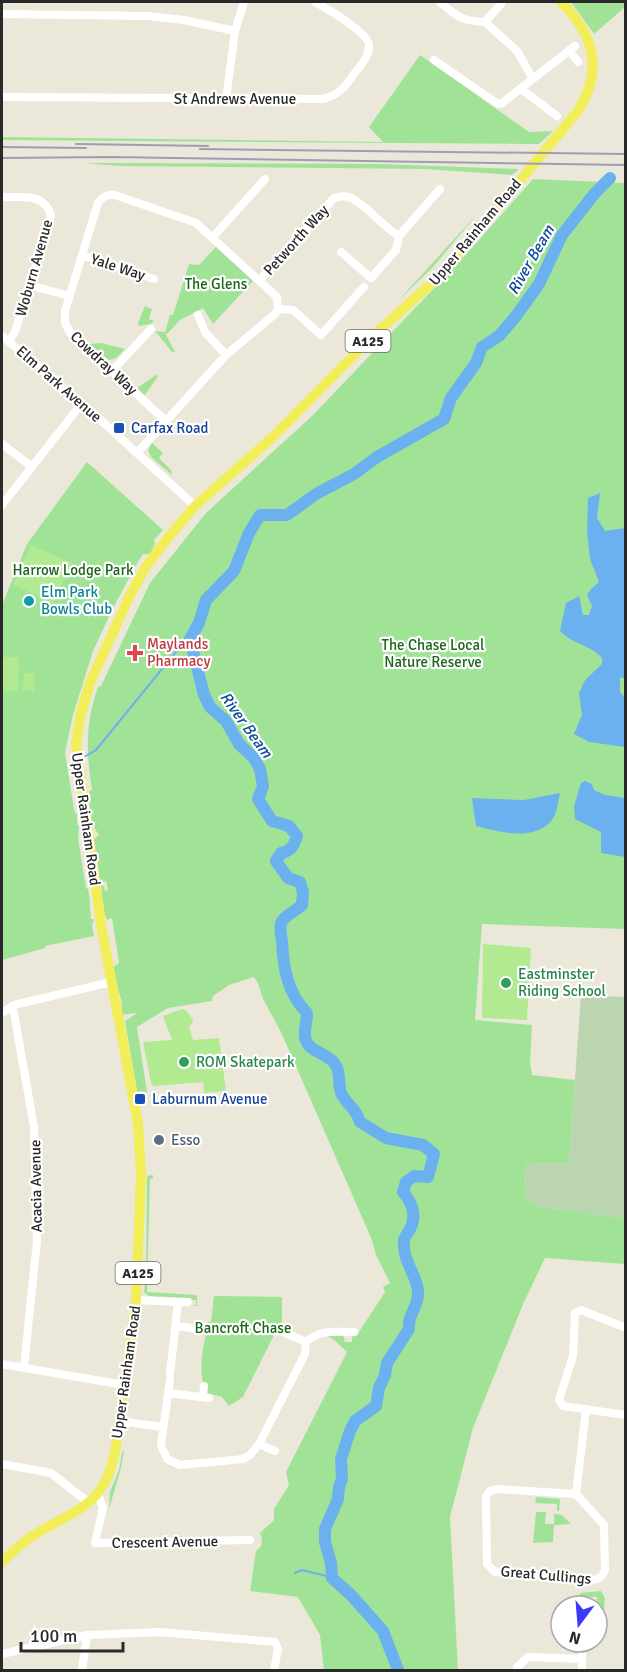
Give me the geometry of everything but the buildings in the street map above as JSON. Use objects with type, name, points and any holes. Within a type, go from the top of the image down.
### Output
[{"type":"main road","name":"Upper Rainham Road","points":[[2,1562],[26,1540],[89,1503],[98,1494],[112,1467],[136,1300],[141,1175],[138,1123],[102,930],[76,751],[81,713],[100,659],[147,565],[195,506],[273,437],[374,335],[443,273],[578,111],[587,96],[591,82],[592,56],[582,26],[561,2]]},
{"type":"street","points":[[226,99],[235,31],[244,2]]},
{"type":"street","name":"St Andrews Avenue","points":[[2,97],[323,99],[335,96],[342,91],[367,57],[369,45],[365,36],[315,2]]},
{"type":"street","points":[[440,2],[458,18],[467,22],[485,22],[517,51],[533,79]]},
{"type":"street","points":[[485,22],[501,4]]},
{"type":"street","points":[[2,14],[147,16],[184,20],[235,31]]},
{"type":"street","points":[[434,60],[495,103],[502,103],[572,48],[578,63]]},
{"type":"street","points":[[521,89],[557,116]]},
{"type":"street","points":[[213,237],[265,179]]},
{"type":"street","points":[[341,252],[371,278],[396,249],[399,236],[440,189]]},
{"type":"street","name":"Cowdray Way","points":[[166,421],[66,327],[64,315],[69,296],[98,203],[103,197],[115,195],[196,223],[277,297],[278,309]]},
{"type":"street","name":"Petworth Way","points":[[260,280],[334,198],[343,196],[352,198],[399,236]]},
{"type":"street","name":"Woburn Avenue","points":[[2,197],[37,198],[45,203],[51,216],[15,332],[5,339]]},
{"type":"street","name":"Yale Way","points":[[82,255],[154,279]]},
{"type":"street","points":[[30,285],[69,296]]},
{"type":"street","points":[[137,453],[226,355],[268,321],[278,309],[293,310],[321,335],[364,287]]},
{"type":"street","points":[[198,315],[205,332],[226,355]]},
{"type":"street","points":[[112,372],[151,329]]},
{"type":"street","name":"Elm Park Avenue","points":[[5,339],[82,403],[195,506]]},
{"type":"street","points":[[2,505],[82,403]]},
{"type":"street","points":[[2,444],[32,467]]},
{"type":"street","points":[[2,1013],[10,1007],[111,982]]},
{"type":"street","name":"Acacia Avenue","points":[[10,1007],[14,1013],[34,1127],[37,1241],[24,1367]]},
{"type":"street","points":[[136,1300],[188,1302]]},
{"type":"street","points":[[178,1302],[161,1444],[167,1459],[180,1465],[243,1459],[250,1455],[259,1444],[305,1354],[306,1342],[314,1335],[324,1332],[354,1332]]},
{"type":"street","points":[[626,1328],[581,1310],[574,1313],[573,1356],[560,1395],[560,1404],[563,1406],[626,1415]]},
{"type":"street","points":[[176,1326],[205,1330]]},
{"type":"street","points":[[283,1332],[306,1342]]},
{"type":"street","points":[[2,1364],[124,1385]]},
{"type":"street","points":[[168,1393],[206,1398],[204,1386]]},
{"type":"street","points":[[576,1494],[586,1410]]},
{"type":"street","points":[[119,1421],[163,1427]]},
{"type":"street","points":[[259,1444],[274,1451]]},
{"type":"street","points":[[2,1464],[51,1473],[89,1503]]},
{"type":"street","name":"Great Cullings","points":[[497,1489],[576,1494],[602,1522],[605,1529],[605,1570],[600,1579],[495,1572],[486,1564],[486,1497],[490,1491],[497,1489]]},
{"type":"street","name":"Crescent Avenue","points":[[98,1494],[103,1508],[95,1544],[250,1540]]},
{"type":"street","points":[[2,1654],[87,1635],[160,1632],[275,1642],[278,1649],[274,1671]]},
{"type":"street","points":[[82,1671],[87,1635]]},
{"type":"street","points":[[582,1654],[582,1670]]},
{"type":"street","points":[[517,1671],[517,1667],[528,1657],[582,1659]]},
{"type":"green space","points":[[571,2],[625,2],[625,7],[594,34]]},
{"type":"green space","points":[[420,55],[529,132],[553,131],[539,144],[2,140],[2,137],[383,142],[369,127]]},
{"type":"green space","points":[[82,163],[380,164],[519,169],[512,175],[424,169],[122,166]]},
{"type":"green space","name":"The Chase Local Nature Reserve","points":[[533,179],[625,183],[625,929],[482,924],[475,1020],[532,1025],[530,1062],[532,1075],[575,1080],[569,1163],[525,1164],[526,1198],[540,1207],[625,1218],[625,1264],[545,1258],[524,1302],[473,1428],[450,1517],[458,1670],[324,1670],[320,1635],[298,1597],[250,1591],[256,1551],[262,1543],[260,1533],[274,1520],[274,1509],[289,1485],[286,1472],[347,1352],[325,1335],[343,1335],[345,1342],[352,1342],[352,1337],[357,1335],[385,1292],[383,1287],[390,1283],[281,1032],[254,977],[229,985],[213,996],[212,1001],[168,1008],[137,1027],[147,1092],[137,1091],[125,1021],[137,1013],[120,1015],[122,1003],[112,968],[119,963],[112,918],[107,920],[102,908],[101,885],[104,886],[105,891],[108,890],[106,881],[99,885],[97,865],[99,859],[93,840],[99,835],[92,820],[90,808],[89,791],[92,790],[88,750],[89,726],[98,687],[101,686],[150,583],[206,513],[313,415],[461,260]]},
{"type":"green space","points":[[478,213],[434,266],[398,301]]},
{"type":"green space","name":"The Glens","points":[[216,247],[253,281],[213,324],[203,308],[180,320],[167,334],[165,333],[175,352],[172,352],[155,331],[165,332],[170,315],[173,315],[189,264],[199,265]]},
{"type":"green space","points":[[145,306],[152,309],[149,319],[154,321],[139,326],[138,323]]},
{"type":"green space","points":[[101,343],[125,349],[116,358],[109,360],[89,344]]},
{"type":"green space","points":[[156,375],[158,376],[145,395],[137,388]]},
{"type":"green space","points":[[152,443],[163,453],[159,458],[171,470],[172,475],[151,457],[148,450]]},
{"type":"green space","name":"Harrow Lodge Park","points":[[87,462],[163,530],[154,540],[155,544],[150,554],[143,554],[139,560],[93,651],[73,715],[65,753],[79,826],[78,838],[86,888],[89,892],[91,919],[94,919],[92,925],[94,936],[45,946],[45,948],[2,960],[2,605],[27,544]]},
{"type":"green space","points":[[31,545],[72,563],[54,603],[13,585]]},
{"type":"green space","points":[[2,657],[19,657],[18,691],[2,691]]},
{"type":"green space","points":[[24,673],[35,673],[34,691],[23,690]]},
{"type":"green space","name":"Eastminster Riding School","points":[[483,944],[531,948],[527,1020],[482,1018]]},
{"type":"green space","points":[[581,995],[625,997],[625,1218],[540,1207],[526,1199],[525,1164],[569,1163]]},
{"type":"green space","name":"ROM Skatepark","points":[[182,1009],[187,1011],[193,1020],[189,1026],[193,1040],[219,1038],[226,1091],[204,1093],[203,1082],[154,1086],[151,1083],[143,1042],[172,1040],[163,1016]]},
{"type":"green space","points":[[153,1175],[153,1179],[150,1179],[147,1292],[197,1295],[197,1306],[191,1306],[196,1305],[196,1300],[191,1300],[191,1298],[149,1296],[144,1292],[147,1176]]},
{"type":"green space","name":"Bancroft Chase","points":[[214,1296],[282,1297],[280,1335],[275,1333],[243,1397],[229,1406],[222,1397],[207,1393],[202,1377],[203,1349],[208,1322],[211,1322]]},
{"type":"green space","points":[[124,1450],[121,1468],[109,1509],[110,1492]]},
{"type":"green space","points":[[536,1497],[560,1499],[559,1511],[557,1511],[557,1504],[535,1503]]},
{"type":"green space","points":[[536,1512],[546,1512],[545,1524],[554,1524],[554,1514],[562,1515],[571,1524],[554,1525],[553,1542],[533,1543]]},
{"type":"green space","points":[[601,1591],[603,1594],[580,1594]]},
{"type":"water","points":[[600,493],[597,518],[605,531],[625,528],[625,679],[620,677],[620,692],[625,698],[625,747],[589,742],[574,734],[582,715],[579,693],[585,680],[602,664],[602,658],[560,631],[566,603],[579,596],[583,615],[589,615],[592,606],[587,595],[599,582],[590,559],[587,531],[588,498]]},
{"type":"water","points":[[585,781],[592,784],[594,790],[605,795],[625,798],[625,857],[601,853],[601,832],[575,819],[574,806],[581,783]]},
{"type":"water","points":[[560,793],[554,817],[545,827],[536,831],[516,834],[476,826],[472,798],[524,800]]},
{"type":"waterway","name":"River Beam","points":[[398,1670],[383,1631],[351,1595],[332,1578],[331,1563],[325,1542],[325,1529],[338,1499],[342,1479],[341,1459],[350,1431],[355,1421],[376,1406],[387,1363],[409,1329],[418,1288],[405,1256],[404,1239],[412,1224],[413,1214],[409,1200],[403,1192],[406,1182],[414,1176],[428,1177],[434,1154],[423,1145],[386,1138],[360,1122],[342,1095],[335,1064],[307,1042],[305,1034],[307,1013],[295,998],[288,980],[281,930],[283,920],[302,905],[303,892],[300,882],[288,878],[276,861],[281,853],[292,848],[297,836],[289,826],[272,821],[258,799],[263,786],[260,769],[254,758],[239,744],[226,721],[210,707],[204,695],[190,639],[199,623],[206,600],[234,571],[249,533],[260,515],[287,515],[316,494],[354,474],[377,457],[444,419],[451,398],[476,363],[482,347],[499,336],[516,316],[539,284],[562,235],[595,193],[610,178]]},
{"type":"waterway","points":[[86,756],[96,750],[197,626]]},
{"type":"waterway","points":[[295,1573],[302,1570],[331,1577]]},
{"type":"railway","points":[[76,144],[208,146]]},
{"type":"railway","points":[[2,147],[86,148]]},
{"type":"railway","points":[[200,149],[626,154]]},
{"type":"railway","points":[[2,158],[111,157],[626,165]]},
{"type":"place","name":"Carfax Road","points":[[119,428]]},
{"type":"place","name":"Elm Park Bowls Club","points":[[29,601]]},
{"type":"place","name":"Maylands Pharmacy","points":[[135,653]]},
{"type":"place","name":"Eastminster Riding School","points":[[506,983]]},
{"type":"place","name":"ROM Skatepark","points":[[184,1062]]},
{"type":"place","name":"Laburnum Avenue","points":[[140,1099]]},
{"type":"place","name":"Esso","points":[[159,1140]]}]
